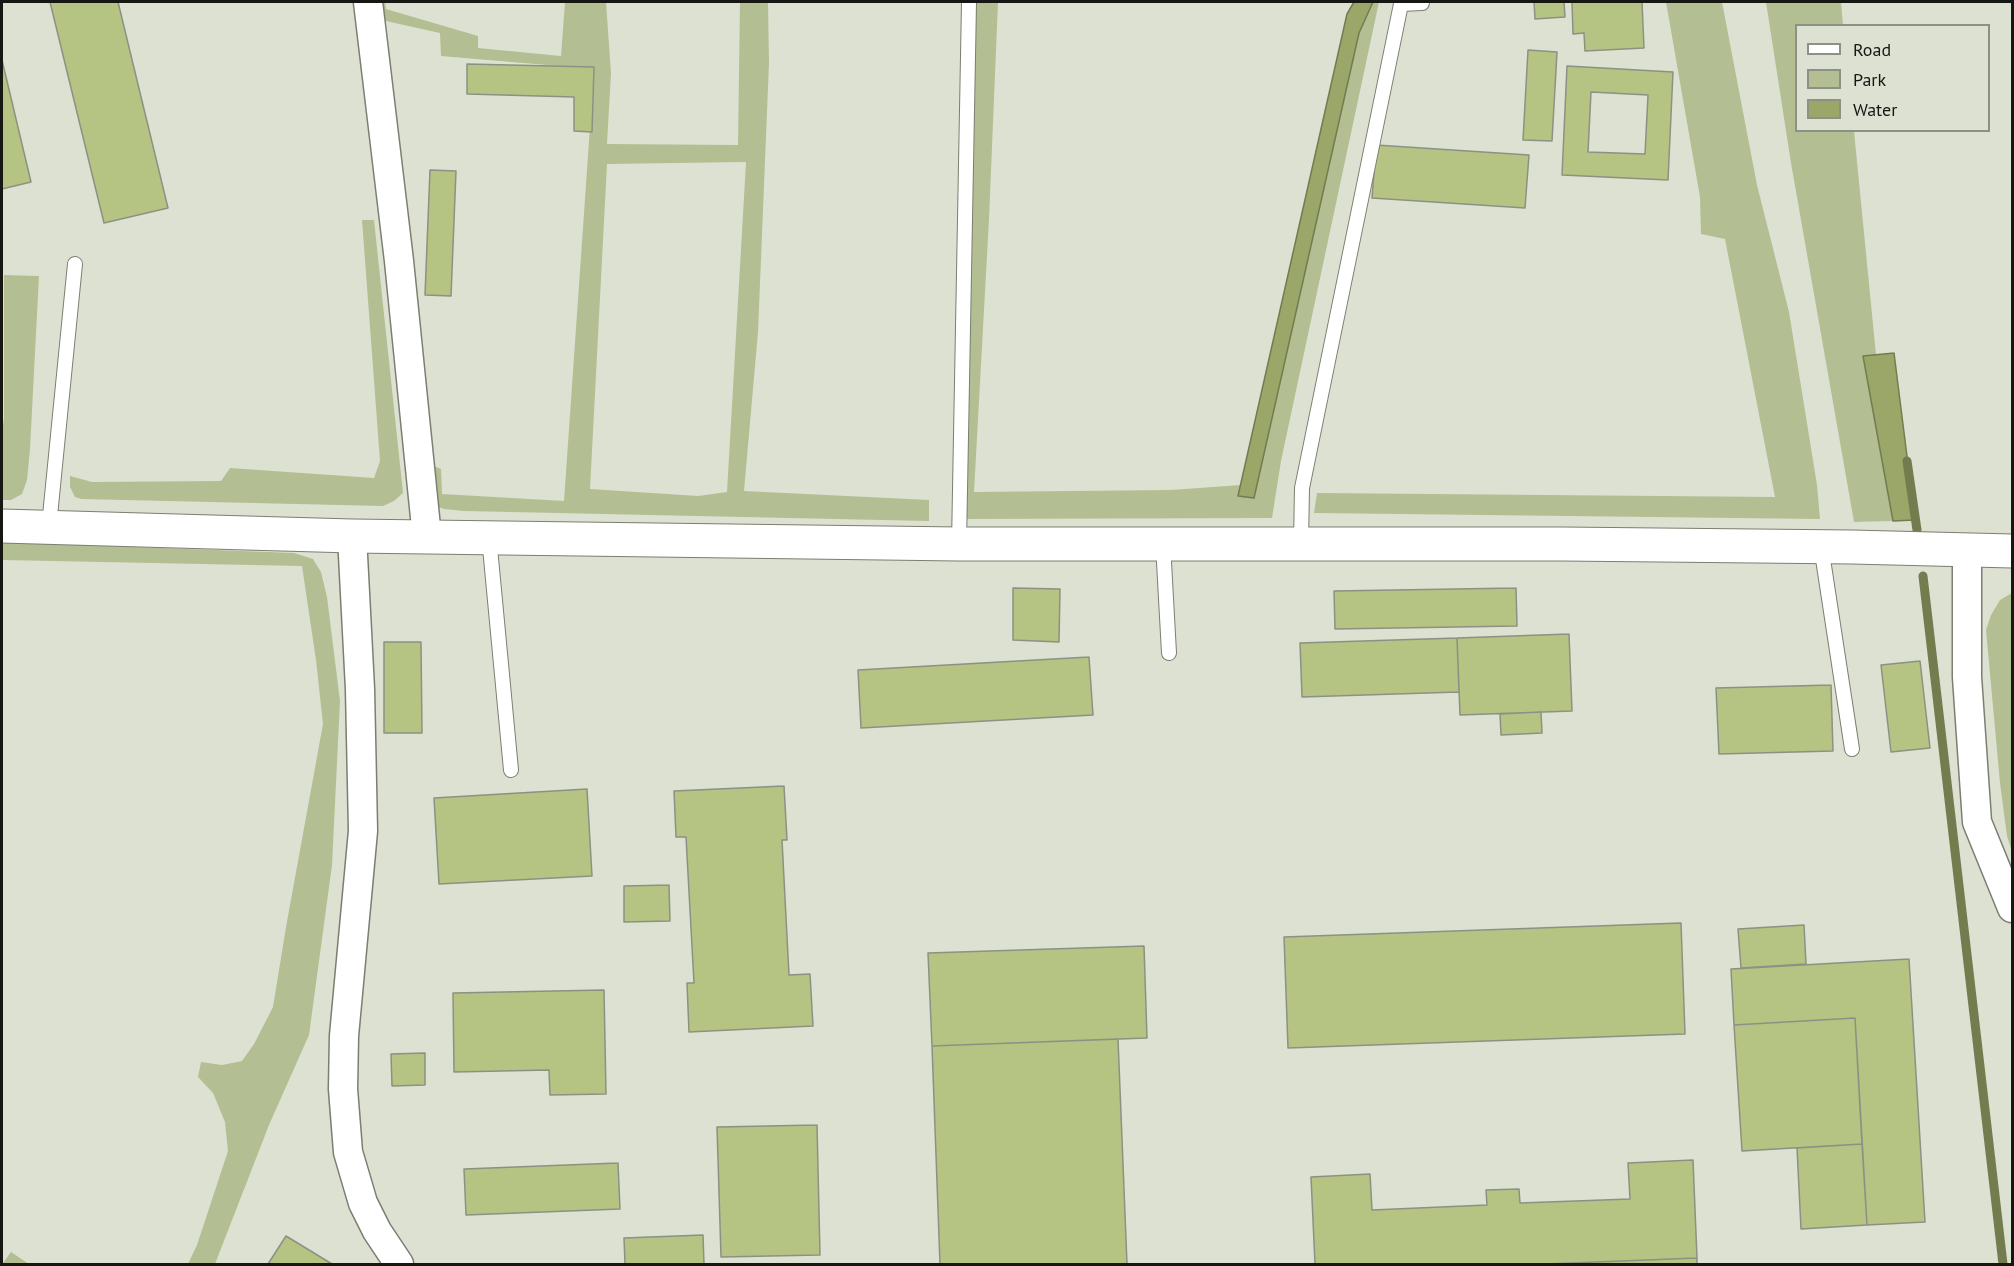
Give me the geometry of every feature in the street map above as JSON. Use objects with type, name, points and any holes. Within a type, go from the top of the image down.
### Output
[{"type":"street","points":[[368,2],[399,261],[427,537]]},
{"type":"street","points":[[2,526],[352,536],[959,544],[1301,542],[1821,546],[2013,551]]},
{"type":"street","points":[[352,536],[360,688],[363,831],[344,1036],[343,1089],[348,1152],[363,1203],[377,1231],[399,1264]]},
{"type":"street","points":[[1967,550],[1967,677],[1977,822],[2013,908]]},
{"type":"lane","points":[[959,544],[969,2]]},
{"type":"lane","points":[[1301,542],[1302,488],[1401,4],[1422,3]]},
{"type":"lane","points":[[49,526],[75,264]]},
{"type":"lane","points":[[489,537],[512,770]]},
{"type":"lane","points":[[1163,544],[1168,653]]},
{"type":"lane","points":[[1821,546],[1852,749]]},
{"type":"green space","points":[[376,2],[385,2],[386,9],[478,36],[478,48],[561,56],[565,2],[606,2],[611,73],[607,144],[738,145],[740,2],[768,2],[769,63],[758,332],[744,491],[929,500],[929,521],[464,511],[444,509],[433,505],[429,464],[441,469],[442,494],[564,501],[594,69],[441,56],[440,33],[377,19]],"holes":[[[746,162],[727,492],[698,496],[590,489],[607,164]]]},
{"type":"green space","points":[[967,2],[998,2],[974,492],[1171,490],[1241,485],[1359,33],[1373,2],[1379,2],[1281,461],[1272,518],[959,519],[959,180]]},
{"type":"green space","points":[[1666,2],[1722,2],[1757,185],[1789,312],[1817,485],[1820,519],[1314,513],[1317,493],[1775,497],[1725,239],[1701,234],[1700,197]]},
{"type":"green space","points":[[1766,2],[1841,2],[1843,24],[1795,24],[1795,132],[1854,132],[1876,355],[1863,356],[1893,521],[1854,522],[1791,163]]},
{"type":"green space","points":[[362,220],[374,220],[403,493],[394,501],[383,506],[81,499],[75,497],[70,487],[70,476],[92,482],[221,481],[230,468],[374,478],[380,461]]},
{"type":"green space","points":[[4,275],[39,276],[27,480],[22,494],[11,500],[2,500]]},
{"type":"green space","points":[[2,542],[294,553],[313,559],[321,572],[327,597],[340,701],[332,865],[309,1035],[269,1125],[215,1264],[188,1264],[197,1245],[228,1151],[225,1122],[213,1093],[198,1077],[201,1062],[222,1065],[242,1061],[254,1044],[273,1007],[323,724],[302,566],[2,560]]},
{"type":"green space","points":[[2012,593],[2012,852],[2007,836],[2000,783],[1986,630],[1991,615],[2000,600]]},
{"type":"green space","points":[[11,1252],[29,1264],[3,1263]]},
{"type":"water","points":[[1354,2],[1373,2],[1359,33],[1254,498],[1238,496],[1347,14]]},
{"type":"water","points":[[1894,353],[1915,520],[1893,521],[1863,356]]},
{"type":"building","points":[[50,2],[118,2],[168,208],[104,223]]},
{"type":"building","points":[[1534,2],[1564,2],[1565,17],[1535,19]]},
{"type":"building","points":[[1572,2],[1642,2],[1644,48],[1585,51],[1584,33],[1573,34]]},
{"type":"building","points":[[1528,50],[1557,52],[1552,141],[1523,140]]},
{"type":"building","points":[[2,60],[31,182],[2,189]]},
{"type":"building","points":[[467,64],[594,67],[592,132],[574,131],[574,97],[467,94]]},
{"type":"building","points":[[1567,66],[1673,72],[1668,180],[1562,175]],"holes":[[[1591,92],[1648,95],[1645,154],[1588,152]]]},
{"type":"building","points":[[1376,145],[1529,155],[1525,208],[1372,198]]},
{"type":"building","points":[[430,170],[456,171],[451,296],[425,295]]},
{"type":"building","points":[[1013,588],[1060,589],[1059,642],[1013,640]]},
{"type":"building","points":[[1516,588],[1517,626],[1335,629],[1334,591]]},
{"type":"building","points":[[1569,634],[1572,711],[1460,715],[1457,638]]},
{"type":"building","points":[[1457,638],[1459,692],[1302,697],[1300,643]]},
{"type":"building","points":[[384,642],[421,642],[422,733],[384,733]]},
{"type":"building","points":[[1089,657],[1093,715],[861,728],[858,670]]},
{"type":"building","points":[[1920,661],[1930,748],[1891,752],[1881,665]]},
{"type":"building","points":[[1831,685],[1833,751],[1719,754],[1716,688]]},
{"type":"building","points":[[1541,712],[1542,733],[1501,735],[1500,714]]},
{"type":"building","points":[[784,786],[787,840],[782,840],[789,975],[810,974],[813,1026],[689,1032],[687,983],[694,983],[686,837],[676,837],[674,791]]},
{"type":"building","points":[[587,789],[592,876],[439,884],[434,798]]},
{"type":"building","points":[[669,885],[670,921],[624,922],[624,886]]},
{"type":"building","points":[[1681,923],[1685,1034],[1288,1048],[1284,937]]},
{"type":"building","points":[[1804,925],[1806,964],[1741,968],[1738,929]]},
{"type":"building","points":[[1144,946],[1147,1038],[932,1046],[928,953]]},
{"type":"building","points":[[1909,959],[1925,1222],[1867,1225],[1855,1018],[1734,1025],[1731,969]]},
{"type":"building","points":[[604,990],[606,1094],[550,1095],[549,1070],[454,1072],[453,993]]},
{"type":"building","points":[[1855,1018],[1862,1144],[1742,1151],[1734,1025]]},
{"type":"building","points":[[1118,1039],[1127,1264],[940,1264],[932,1046]]},
{"type":"building","points":[[425,1053],[425,1085],[392,1086],[391,1054]]},
{"type":"building","points":[[817,1125],[820,1255],[721,1257],[717,1127]]},
{"type":"building","points":[[1862,1144],[1867,1225],[1801,1229],[1797,1148]]},
{"type":"building","points":[[1693,1160],[1697,1258],[1546,1264],[1315,1264],[1311,1177],[1370,1174],[1372,1210],[1487,1205],[1486,1190],[1519,1189],[1520,1203],[1630,1199],[1628,1163]]},
{"type":"building","points":[[618,1163],[620,1209],[466,1215],[464,1169]]},
{"type":"building","points":[[703,1235],[704,1264],[625,1264],[624,1238]]},
{"type":"building","points":[[286,1236],[332,1264],[268,1264]]},
{"type":"building","points":[[1697,1258],[1697,1264],[1546,1264]]},
{"type":"waterway","points":[[1907,461],[1917,530]]},
{"type":"waterway","points":[[1923,576],[2003,1264]]}]
